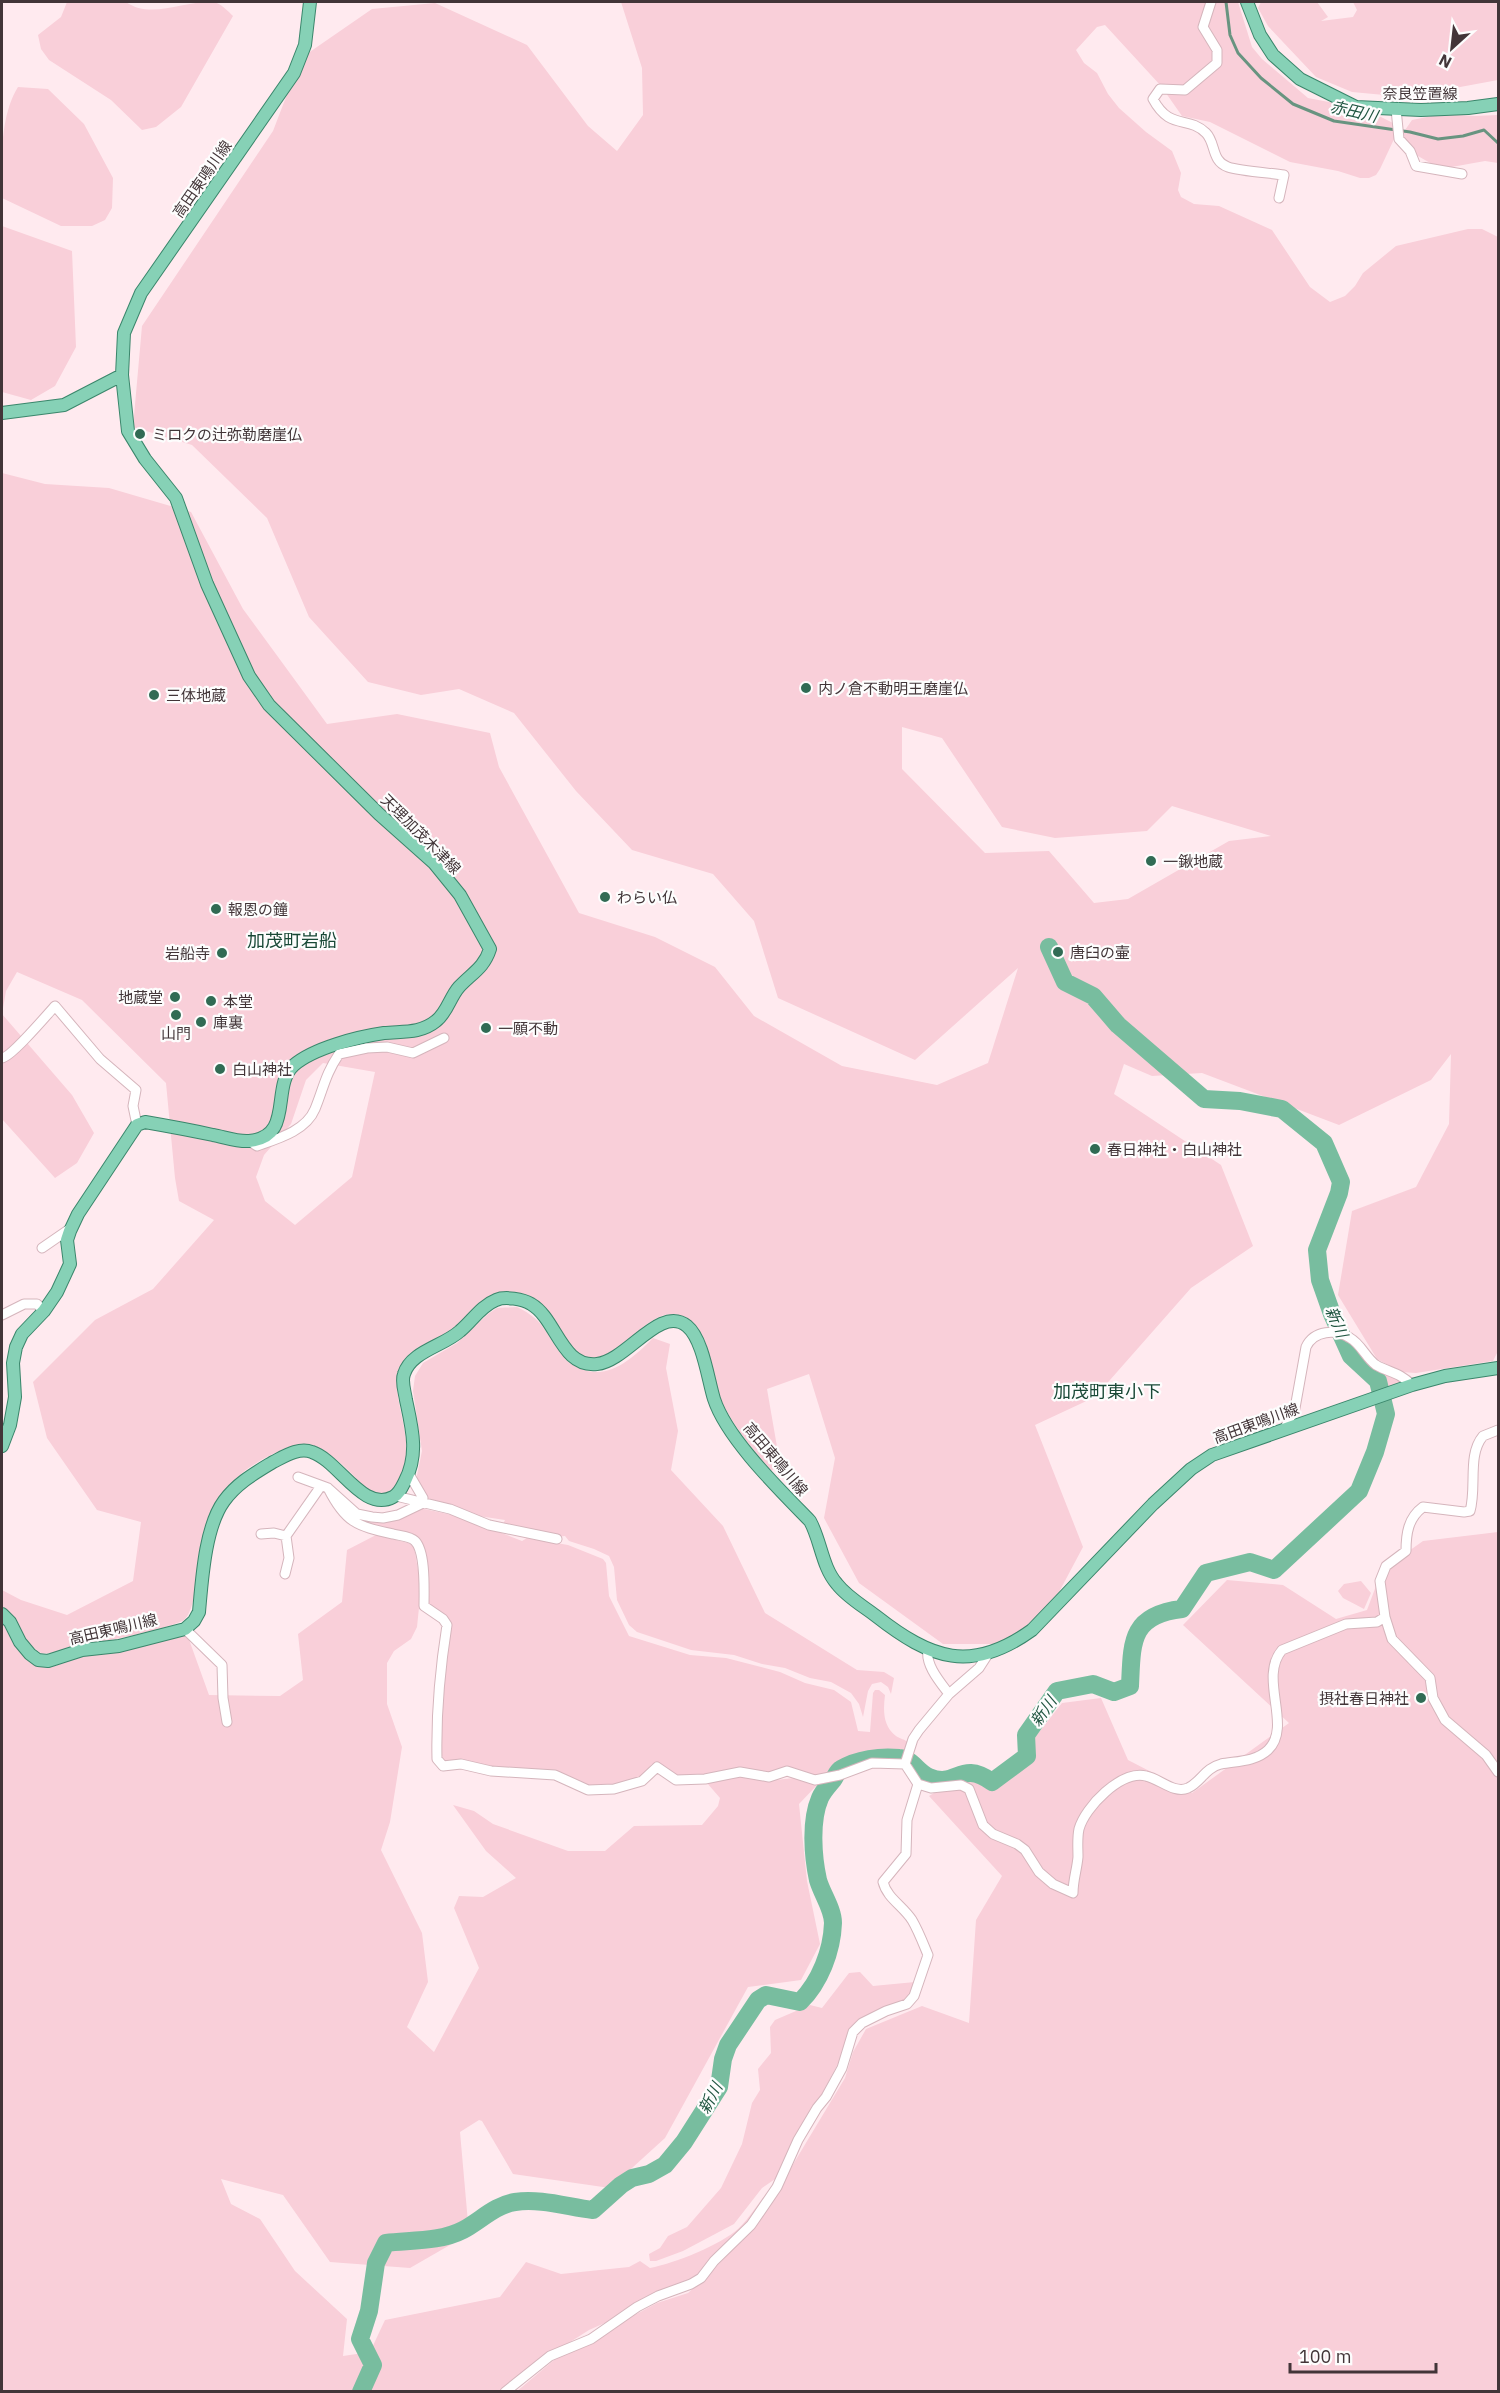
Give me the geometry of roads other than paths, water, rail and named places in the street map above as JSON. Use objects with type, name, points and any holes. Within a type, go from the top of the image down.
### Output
[{"type":"main road","name":"高田東鳴川線","points":[[122,375],[124,333],[141,293],[294,73],[305,45],[310,2]]},
{"type":"main road","name":"奈良笠置線","points":[[1250,4],[1260,35],[1273,55],[1300,79],[1356,107],[1468,108],[1498,104]]},
{"type":"main road","points":[[2,413],[64,405],[122,375]]},
{"type":"main road","name":"天理加茂木津線","points":[[122,375],[128,431],[145,459],[176,498],[207,584],[249,676],[269,705],[379,814],[434,863],[460,895],[490,950],[485,963],[456,990],[437,1021],[417,1031],[385,1033],[354,1039],[314,1053],[293,1066],[284,1079],[281,1111],[276,1125],[266,1135],[249,1141]]},
{"type":"main road","points":[[2,1446],[10,1425],[15,1397],[13,1363],[15,1347],[22,1334],[44,1311],[57,1292],[70,1264],[67,1240],[71,1228],[137,1125],[145,1122],[249,1141]]},
{"type":"main road","name":"高田東鳴川線","points":[[396,1496],[409,1474],[413,1460],[414,1438],[403,1375],[410,1363],[419,1355],[447,1342],[496,1299],[529,1302],[549,1320],[563,1345],[574,1358],[593,1364],[607,1362],[620,1356],[662,1322],[676,1322],[687,1326],[697,1340],[715,1402],[725,1421],[760,1469],[810,1521],[828,1571],[836,1584],[888,1625],[928,1649],[958,1657],[972,1658],[1014,1644],[1032,1630],[1153,1504],[1191,1469],[1212,1455],[1412,1385],[1445,1376],[1498,1368]]},
{"type":"main road","points":[[185,1629],[194,1621],[199,1612],[215,1519],[224,1501],[249,1476],[296,1451],[311,1451],[343,1475],[365,1497],[383,1501],[396,1496]]},
{"type":"main road","name":"高田東鳴川線","points":[[2,1614],[10,1622],[20,1642],[30,1654],[43,1661],[82,1650],[119,1646],[185,1629]]},
{"type":"street","points":[[1211,2],[1203,27],[1217,50],[1217,63],[1185,90],[1160,89],[1153,99],[1160,112],[1177,122],[1196,126],[1207,134],[1212,142],[1213,152],[1226,167],[1284,175],[1279,198]]},
{"type":"street","points":[[1396,109],[1399,137],[1410,151],[1416,166],[1462,174]]},
{"type":"street","points":[[2,1058],[6,1058],[55,1006],[100,1059],[136,1090],[134,1106],[137,1125]]},
{"type":"street","points":[[249,1141],[257,1146],[280,1138],[308,1120],[315,1111],[324,1079],[339,1054],[367,1048],[387,1047],[413,1053],[444,1038]]},
{"type":"street","points":[[42,1248],[71,1228]]},
{"type":"street","points":[[2,1315],[24,1304],[37,1304],[44,1311]]},
{"type":"street","points":[[1285,1428],[1294,1408],[1302,1363],[1309,1341],[1316,1336],[1331,1332],[1352,1339],[1377,1365],[1403,1375],[1412,1385]]},
{"type":"street","points":[[1498,1430],[1483,1436],[1473,1458],[1474,1500],[1470,1511],[1423,1507],[1417,1512],[1408,1528],[1406,1551],[1386,1566],[1380,1581],[1385,1617],[1392,1639],[1430,1678],[1434,1698],[1445,1720],[1486,1755],[1498,1772]]},
{"type":"street","points":[[298,1477],[325,1487],[357,1514],[383,1518],[398,1515],[421,1504],[423,1498],[409,1474]]},
{"type":"street","points":[[285,1574],[289,1558],[286,1536],[325,1487]]},
{"type":"street","points":[[325,1487],[338,1508],[351,1522],[416,1542],[421,1554],[424,1606],[443,1619],[447,1625],[442,1653],[437,1736],[437,1759],[443,1766],[461,1764],[491,1771],[555,1775],[588,1790],[614,1789],[642,1781],[657,1767],[676,1780],[705,1779],[740,1772],[769,1777],[787,1771],[815,1780],[836,1776],[872,1763],[905,1764]]},
{"type":"street","points":[[396,1496],[421,1504],[450,1509],[489,1525],[557,1539]]},
{"type":"street","points":[[261,1534],[274,1533],[286,1536]]},
{"type":"street","points":[[905,1764],[918,1784],[931,1788],[961,1785],[969,1789],[983,1825],[993,1834],[1025,1850],[1039,1872],[1053,1884],[1073,1893],[1078,1859],[1078,1830],[1085,1815],[1101,1795],[1121,1782],[1144,1775],[1176,1790],[1189,1788],[1214,1766],[1256,1758],[1269,1749],[1278,1727],[1273,1691],[1274,1666],[1276,1657],[1282,1650],[1346,1624],[1377,1622],[1385,1617]]},
{"type":"street","points":[[185,1629],[222,1665],[223,1698],[228,1722]]},
{"type":"street","points":[[928,1649],[927,1656],[936,1676],[949,1694]]},
{"type":"street","points":[[905,1764],[919,1730],[949,1694],[979,1668],[988,1653]]},
{"type":"street","points":[[505,2391],[550,2356],[591,2339],[637,2307],[701,2278],[714,2261],[751,2225],[777,2187],[798,2140],[837,2079],[853,2032],[862,2024],[886,2011],[907,2004],[914,1996],[928,1955],[912,1921],[901,1905],[886,1893],[883,1882],[906,1854],[907,1820],[918,1784]]},
{"type":"waterway","name":"赤田川","points":[[1226,2],[1230,35],[1238,53],[1261,78],[1293,104],[1334,121],[1410,132],[1438,139],[1463,136],[1484,130],[1498,143]]},
{"type":"waterway","name":"新川","points":[[361,2392],[373,2365],[360,2339],[369,2311],[376,2263],[386,2243],[445,2237],[463,2230],[494,2210],[515,2202],[544,2202],[593,2210],[632,2178],[649,2174],[665,2165],[684,2142],[719,2087],[723,2059],[728,2045],[758,2000],[766,1995],[800,2002],[807,1994],[824,1966],[833,1923],[816,1871],[813,1839],[815,1817],[821,1795],[840,1770],[869,1759],[899,1758],[908,1761],[925,1775],[938,1780],[973,1773],[992,1782],[1027,1756],[1026,1735],[1057,1691],[1093,1684],[1114,1692],[1130,1686],[1134,1644],[1143,1624],[1152,1617],[1182,1609],[1206,1573],[1250,1562],[1274,1570],[1359,1491],[1375,1452],[1386,1414],[1378,1381],[1351,1356],[1320,1280],[1317,1250],[1341,1182],[1324,1143],[1282,1109],[1240,1101],[1204,1099],[1118,1025],[1093,996],[1065,982],[1049,947]]},
{"type":"place","name":"ミロクの辻弥勒磨崖仏","points":[[140,434]]},
{"type":"place","name":"内ノ倉不動明王磨崖仏","points":[[806,688]]},
{"type":"place","name":"三体地蔵","points":[[154,695]]},
{"type":"place","name":"一鍬地蔵","points":[[1151,861]]},
{"type":"place","name":"わらい仏","points":[[605,897]]},
{"type":"place","name":"報恩の鐘","points":[[216,909]]},
{"type":"place","name":"唐臼の壷","points":[[1058,952]]},
{"type":"place","name":"岩船寺","points":[[222,953]]},
{"type":"place","name":"地蔵堂","points":[[175,997]]},
{"type":"place","name":"本堂","points":[[211,1001]]},
{"type":"place","name":"山門","points":[[176,1015]]},
{"type":"place","name":"庫裏","points":[[201,1022]]},
{"type":"place","name":"一願不動","points":[[486,1028]]},
{"type":"place","name":"白山神社","points":[[220,1069]]},
{"type":"place","name":"春日神社・白山神社","points":[[1095,1149]]},
{"type":"place","name":"摂社春日神社","points":[[1421,1698]]},
{"type":"district","name":"加茂町岩船","points":[[292,940]]},
{"type":"district","name":"加茂町東小下","points":[[1107,1391]]}]
